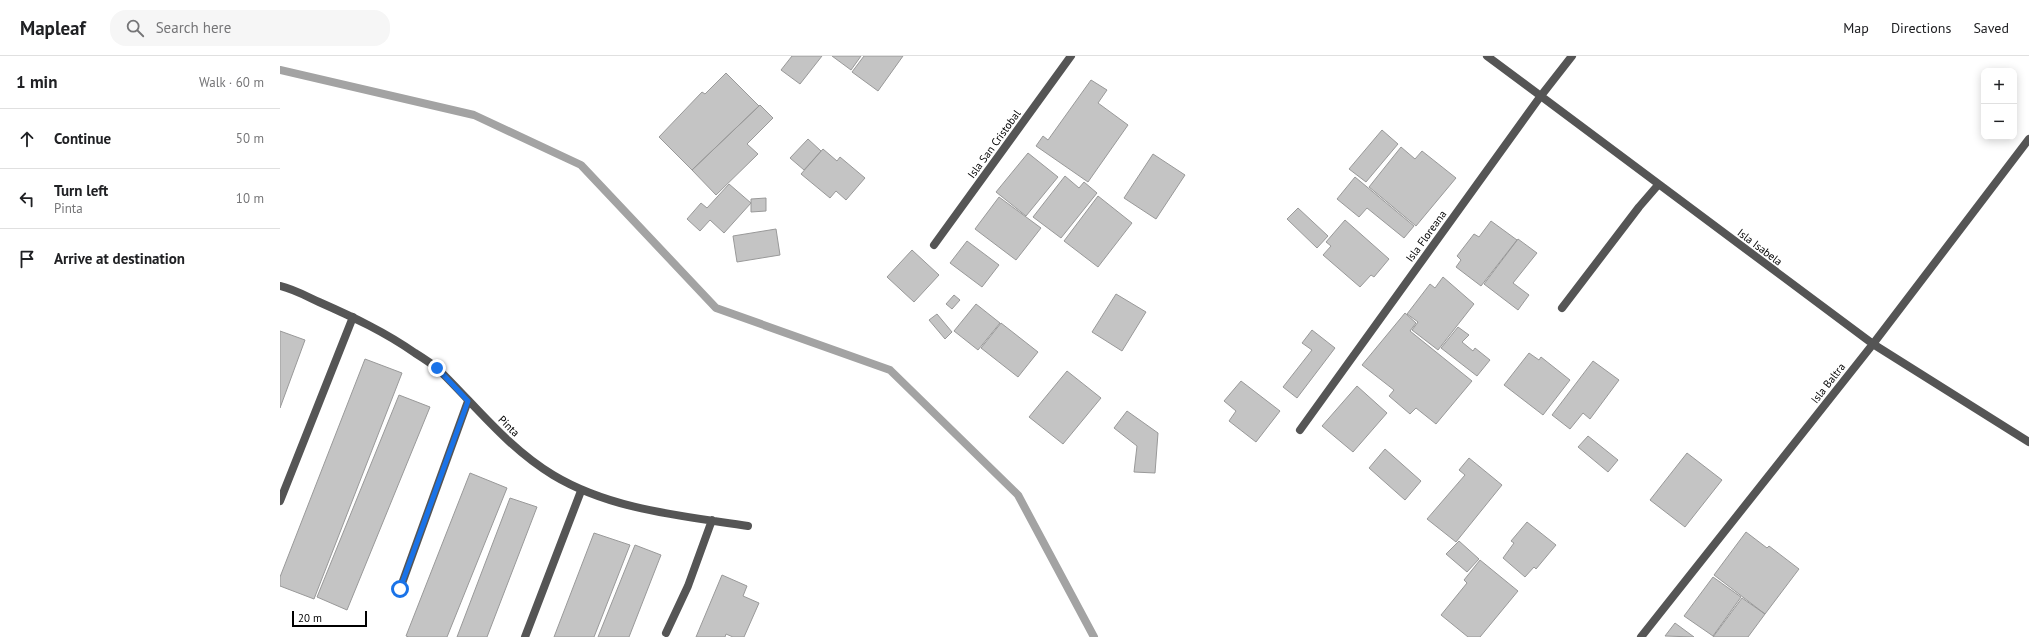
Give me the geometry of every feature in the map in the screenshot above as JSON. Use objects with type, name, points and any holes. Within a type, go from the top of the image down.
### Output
[{"type":"street","name":"Isla San Cristobal","points":[[934,246],[1071,56]]},
{"type":"street","name":"Isla Isabela","points":[[1487,56],[1873,344],[2029,442]]},
{"type":"street","name":"Isla Floreana","points":[[1300,430],[1540,97],[1572,56]]},
{"type":"street","name":"Isla Baltra","points":[[1641,637],[1873,344],[2029,140]]},
{"type":"street","points":[[1562,308],[1639,207],[1658,185]]},
{"type":"street","name":"Pinta","points":[[280,286],[353,317],[397,341],[437,368],[468,401],[519,450],[552,475],[581,491],[630,505],[748,526]]},
{"type":"street","points":[[280,501],[353,317]]},
{"type":"street","points":[[400,589],[468,401]]},
{"type":"street","points":[[525,637],[581,491]]},
{"type":"street","points":[[666,633],[688,586],[712,520]]},
{"type":"building","points":[[792,56],[822,56],[800,84],[781,70]]},
{"type":"building","points":[[832,56],[861,56],[851,70]]},
{"type":"building","points":[[864,56],[903,56],[878,91],[852,72]]},
{"type":"building","points":[[726,73],[759,106],[692,170],[659,137],[702,92],[705,94]]},
{"type":"building","points":[[1091,80],[1107,90],[1098,103],[1128,125],[1088,182],[1036,146],[1043,136],[1048,140]]},
{"type":"building","points":[[760,105],[773,118],[747,144],[758,154],[716,195],[692,170]]},
{"type":"building","points":[[1382,130],[1398,144],[1366,182],[1349,169]]},
{"type":"building","points":[[808,139],[821,151],[804,170],[790,158]]},
{"type":"building","points":[[1401,147],[1415,159],[1422,151],[1456,178],[1416,226],[1369,187]]},
{"type":"building","points":[[823,149],[837,161],[840,157],[865,178],[846,200],[836,191],[830,198],[801,174]]},
{"type":"building","points":[[1028,153],[1058,177],[1026,216],[996,192]]},
{"type":"building","points":[[1153,154],[1185,175],[1156,219],[1124,198]]},
{"type":"building","points":[[1065,176],[1079,188],[1084,182],[1097,193],[1061,238],[1033,217]]},
{"type":"building","points":[[1355,177],[1414,226],[1404,238],[1367,208],[1359,217],[1337,199]]},
{"type":"building","points":[[729,184],[751,203],[724,233],[710,220],[700,231],[687,219],[701,203],[707,208]]},
{"type":"building","points":[[1098,196],[1132,223],[1098,267],[1064,241]]},
{"type":"building","points":[[999,197],[1041,228],[1016,260],[975,229]]},
{"type":"building","points":[[766,198],[766,211],[751,212],[751,199]]},
{"type":"building","points":[[1298,208],[1328,236],[1317,248],[1287,219]]},
{"type":"building","points":[[1345,220],[1389,259],[1374,277],[1371,275],[1360,287],[1323,255],[1331,246],[1326,242]]},
{"type":"building","points":[[1491,221],[1517,240],[1481,286],[1456,267],[1461,260],[1457,256],[1474,234],[1479,237]]},
{"type":"building","points":[[776,229],[780,255],[737,262],[733,236]]},
{"type":"building","points":[[1518,239],[1537,253],[1513,283],[1529,295],[1518,310],[1484,284]]},
{"type":"building","points":[[967,241],[999,265],[982,287],[950,263]]},
{"type":"building","points":[[912,250],[939,275],[914,302],[887,277]]},
{"type":"building","points":[[1443,277],[1474,304],[1438,350],[1412,330],[1418,322],[1407,314],[1430,284],[1435,288]]},
{"type":"building","points":[[1116,294],[1146,312],[1122,351],[1092,332]]},
{"type":"building","points":[[954,295],[960,300],[952,309],[946,304]]},
{"type":"building","points":[[976,304],[1000,323],[978,350],[954,331]]},
{"type":"building","points":[[1405,313],[1416,323],[1410,331],[1472,381],[1436,424],[1416,408],[1410,414],[1389,396],[1394,390],[1362,365]]},
{"type":"building","points":[[937,314],[952,332],[945,339],[929,320]]},
{"type":"building","points":[[1001,323],[1038,352],[1018,377],[981,348]]},
{"type":"building","points":[[1458,327],[1469,335],[1462,342],[1473,351],[1475,348],[1490,360],[1477,376],[1441,348]]},
{"type":"building","points":[[1312,330],[1335,348],[1297,398],[1283,387],[1312,350],[1302,343]]},
{"type":"building","points":[[280,331],[305,340],[280,408]]},
{"type":"building","points":[[1529,353],[1539,360],[1541,357],[1570,380],[1543,415],[1504,385]]},
{"type":"building","points":[[365,359],[402,373],[314,599],[280,586],[280,577]]},
{"type":"building","points":[[1593,361],[1619,380],[1590,419],[1583,413],[1570,429],[1552,415]]},
{"type":"building","points":[[1067,371],[1101,398],[1063,444],[1029,417]]},
{"type":"building","points":[[1241,381],[1280,411],[1256,442],[1229,421],[1236,411],[1224,401]]},
{"type":"building","points":[[1357,386],[1387,413],[1353,452],[1322,426]]},
{"type":"building","points":[[399,395],[430,407],[347,610],[317,597]]},
{"type":"building","points":[[1127,411],[1158,433],[1155,473],[1134,472],[1137,446],[1114,428]]},
{"type":"building","points":[[1588,436],[1618,460],[1608,472],[1578,447]]},
{"type":"building","points":[[1385,449],[1421,481],[1405,500],[1369,468]]},
{"type":"building","points":[[1687,453],[1722,480],[1685,527],[1650,500]]},
{"type":"building","points":[[1469,458],[1502,485],[1456,542],[1427,519],[1465,475],[1459,470]]},
{"type":"building","points":[[470,473],[507,488],[447,637],[406,636]]},
{"type":"building","points":[[510,498],[537,507],[487,637],[457,637]]},
{"type":"building","points":[[1527,522],[1556,545],[1536,569],[1534,567],[1525,577],[1503,558],[1514,543],[1511,541]]},
{"type":"building","points":[[1746,532],[1767,548],[1769,546],[1799,569],[1765,614],[1714,575]]},
{"type":"building","points":[[594,533],[630,545],[594,637],[554,637]]},
{"type":"building","points":[[1459,541],[1479,559],[1467,572],[1446,554]]},
{"type":"building","points":[[635,545],[661,555],[629,637],[598,637]]},
{"type":"building","points":[[1480,560],[1518,591],[1480,637],[1468,637],[1441,615],[1467,583],[1464,580]]},
{"type":"building","points":[[722,575],[747,586],[743,596],[759,603],[744,637],[733,637],[726,634],[725,637],[696,637]]},
{"type":"building","points":[[1713,577],[1741,597],[1713,636],[1684,616]]},
{"type":"building","points":[[1742,598],[1765,614],[1748,637],[1713,637]]},
{"type":"building","points":[[1675,623],[1694,637],[1665,636]]},
{"type":"waterway","points":[[280,70],[474,115],[581,165],[716,308],[890,370],[1018,495],[1094,637]]},
{"type":"route","points":[[400,589],[468,401],[437,368]]}]
